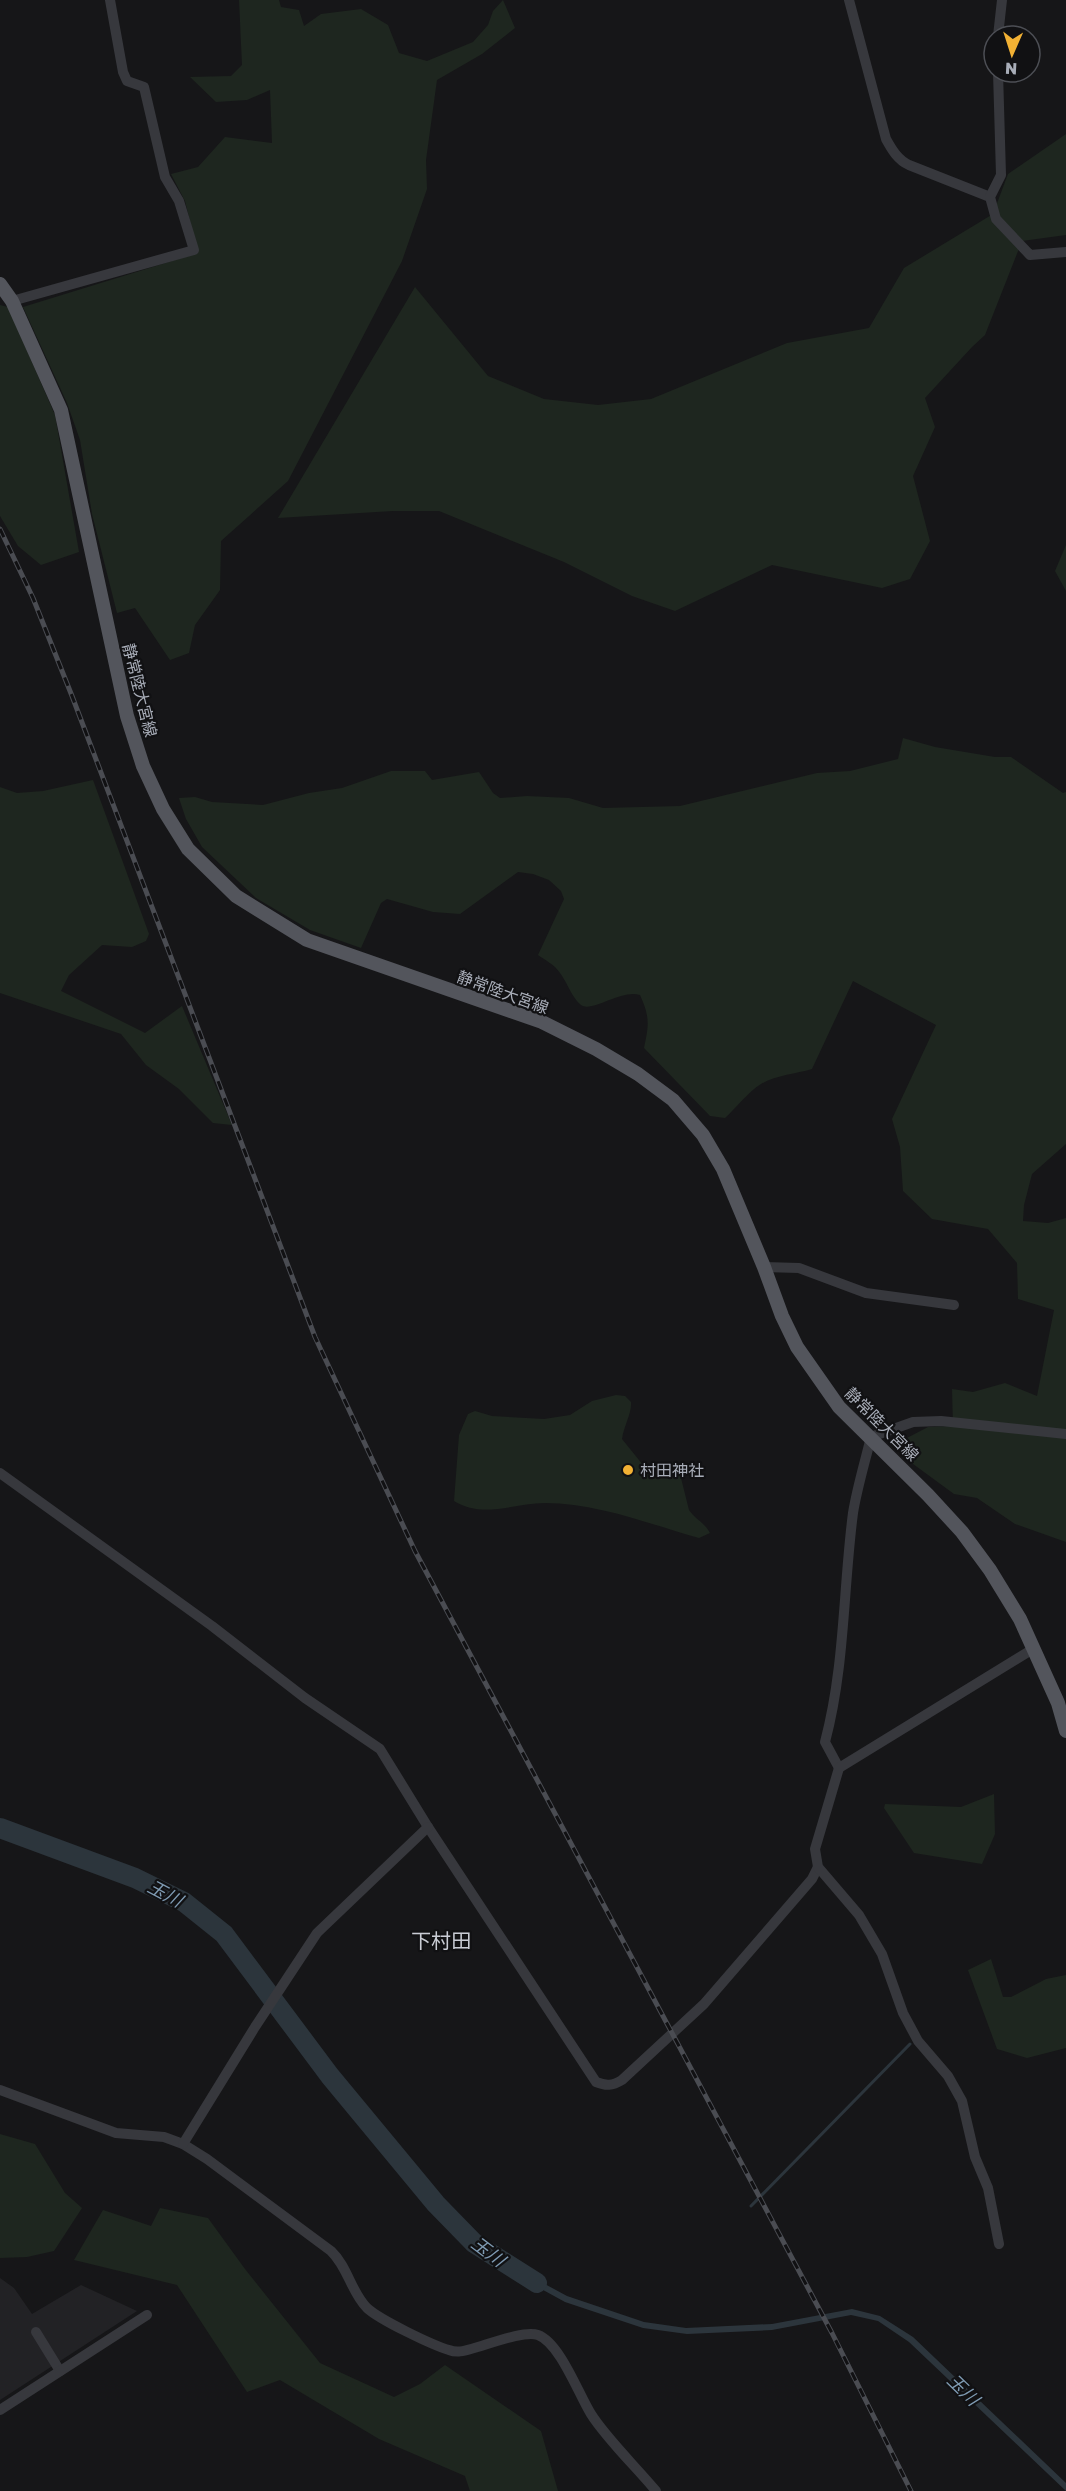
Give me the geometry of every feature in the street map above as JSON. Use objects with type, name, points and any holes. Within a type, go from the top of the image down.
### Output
[{"type":"main road","name":"静常陸大宮線","points":[[0,284],[12,301],[61,410],[127,716],[143,766],[163,808],[188,849],[236,896],[307,940],[542,1022],[596,1049],[638,1074],[673,1100],[703,1135],[723,1169],[796,1347],[839,1407],[962,1532],[990,1570],[1020,1619],[1058,1703],[1066,1731]]},
{"type":"street","points":[[12,301],[194,250],[179,201],[165,177],[144,87],[127,81],[123,72],[110,0]]},
{"type":"street","points":[[849,0],[886,139],[892,149],[902,162],[990,197]]},
{"type":"street","points":[[999,24],[1002,0]]},
{"type":"street","points":[[998,84],[1000,175],[990,197],[996,219],[1030,255],[1066,252]]},
{"type":"street","points":[[764,1267],[799,1268],[866,1293],[954,1305]]},
{"type":"street","points":[[839,1768],[825,1742],[833,1713],[844,1632],[854,1512],[871,1437],[913,1422],[941,1421],[1066,1434]]},
{"type":"street","points":[[0,1473],[212,1626],[305,1698],[380,1749],[428,1827],[596,2082],[604,2085],[615,2084],[622,2080],[704,2004],[812,1879],[818,1867]]},
{"type":"street","points":[[999,2244],[988,2188],[975,2157],[962,2101],[948,2076],[918,2041],[903,2013],[882,1954],[859,1915],[818,1867],[815,1849],[839,1768],[1033,1649]]},
{"type":"street","points":[[183,2144],[255,2027],[317,1933],[428,1827]]},
{"type":"street","points":[[0,2090],[116,2133],[164,2137],[183,2144],[207,2158],[331,2251],[342,2261],[368,2309],[450,2351],[462,2352],[525,2334],[538,2335],[549,2342],[558,2354],[592,2416],[656,2491]]},
{"type":"street","points":[[0,2410],[147,2315]]},
{"type":"street","points":[[36,2332],[60,2371]]},
{"type":"shaded area","points":[[239,0],[279,0],[281,7],[299,10],[304,26],[321,14],[361,9],[388,25],[399,53],[427,61],[473,42],[488,25],[493,11],[503,0],[515,28],[482,54],[437,80],[426,160],[427,189],[402,261],[288,481],[221,541],[220,590],[195,625],[189,653],[170,660],[135,608],[117,613],[92,514],[80,440],[67,403],[23,307],[198,253],[185,201],[171,174],[198,167],[225,137],[272,143],[270,90],[247,100],[216,102],[190,77],[231,76],[242,65]]},
{"type":"shaded area","points":[[1066,134],[1066,235],[1022,241],[985,335],[925,398],[935,427],[913,476],[930,541],[910,579],[882,588],[772,565],[675,611],[632,596],[564,562],[439,511],[393,511],[278,518],[415,287],[488,376],[544,399],[598,405],[651,399],[787,343],[869,328],[904,268],[993,214],[1008,174]]},
{"type":"shaded area","points":[[0,305],[8,307],[55,415],[79,552],[41,565],[18,546],[0,516]]},
{"type":"shaded area","points":[[1066,545],[1066,591],[1055,571]]},
{"type":"shaded area","points":[[903,738],[935,747],[995,757],[1011,757],[1063,793],[1066,792],[1066,1144],[1032,1174],[1024,1205],[1023,1221],[1048,1223],[1066,1218],[1066,1542],[1015,1524],[977,1498],[954,1494],[909,1461],[903,1447],[905,1439],[928,1427],[953,1426],[952,1389],[973,1392],[1005,1383],[1037,1396],[1054,1310],[1018,1299],[1017,1263],[988,1229],[932,1219],[903,1191],[900,1147],[892,1119],[936,1025],[853,981],[812,1069],[761,1084],[725,1118],[710,1116],[644,1048],[648,1021],[640,995],[624,995],[586,1007],[575,998],[558,970],[538,955],[564,899],[561,891],[549,880],[533,874],[518,872],[460,914],[433,912],[387,899],[381,903],[361,948],[310,930],[256,898],[202,847],[186,819],[179,798],[195,797],[212,802],[263,805],[309,793],[342,788],[391,771],[425,771],[432,780],[479,772],[493,793],[500,798],[527,796],[569,798],[603,808],[680,806],[817,773],[850,771],[898,759]]},
{"type":"shaded area","points":[[93,780],[149,934],[146,941],[132,947],[102,945],[69,975],[61,991],[145,1033],[182,1006],[232,1125],[213,1123],[179,1089],[146,1065],[121,1034],[0,993],[0,787],[17,793],[43,791]]},
{"type":"shaded area","points":[[616,1395],[625,1396],[631,1402],[622,1439],[643,1465],[677,1462],[689,1510],[710,1533],[699,1538],[584,1506],[545,1503],[487,1510],[465,1506],[454,1501],[459,1435],[468,1414],[475,1411],[492,1416],[544,1419],[570,1415],[592,1401]]},
{"type":"shaded area","points":[[994,1794],[995,1834],[982,1864],[914,1853],[884,1808],[885,1804],[961,1807]]},
{"type":"shaded area","points":[[991,1959],[1003,1997],[1011,1997],[1046,1979],[1066,1975],[1066,2048],[1027,2058],[997,2049],[968,1970]]},
{"type":"shaded area","points":[[0,2134],[35,2144],[65,2193],[82,2208],[54,2251],[27,2257],[0,2258]]},
{"type":"shaded area","points":[[160,2208],[208,2218],[245,2269],[320,2363],[394,2397],[420,2384],[445,2365],[541,2431],[558,2491],[470,2491],[465,2476],[379,2439],[280,2380],[247,2392],[177,2285],[74,2260],[103,2210],[151,2226]]},
{"type":"shaded area","points":[[0,2278],[14,2288],[32,2314],[81,2285],[137,2311],[0,2400]]},
{"type":"water","points":[[517,2269],[567,2296],[644,2322],[686,2328],[772,2324],[852,2309],[880,2316],[913,2337],[1066,2483],[1066,2491],[909,2342],[878,2321],[851,2315],[772,2330],[687,2334],[643,2328],[565,2302],[514,2274]]},
{"type":"waterway","name":"玉川","points":[[0,1828],[135,1878],[184,1902],[224,1934],[330,2076],[436,2204],[474,2243],[537,2283]]},
{"type":"waterway","points":[[751,2206],[910,2044]]},
{"type":"railway","points":[[0,529],[33,598],[72,696],[315,1337],[415,1551],[832,2333],[911,2491]]},
{"type":"place","name":"村田神社","points":[[628,1470]]},
{"type":"district","name":"下村田","points":[[441,1941]]}]
